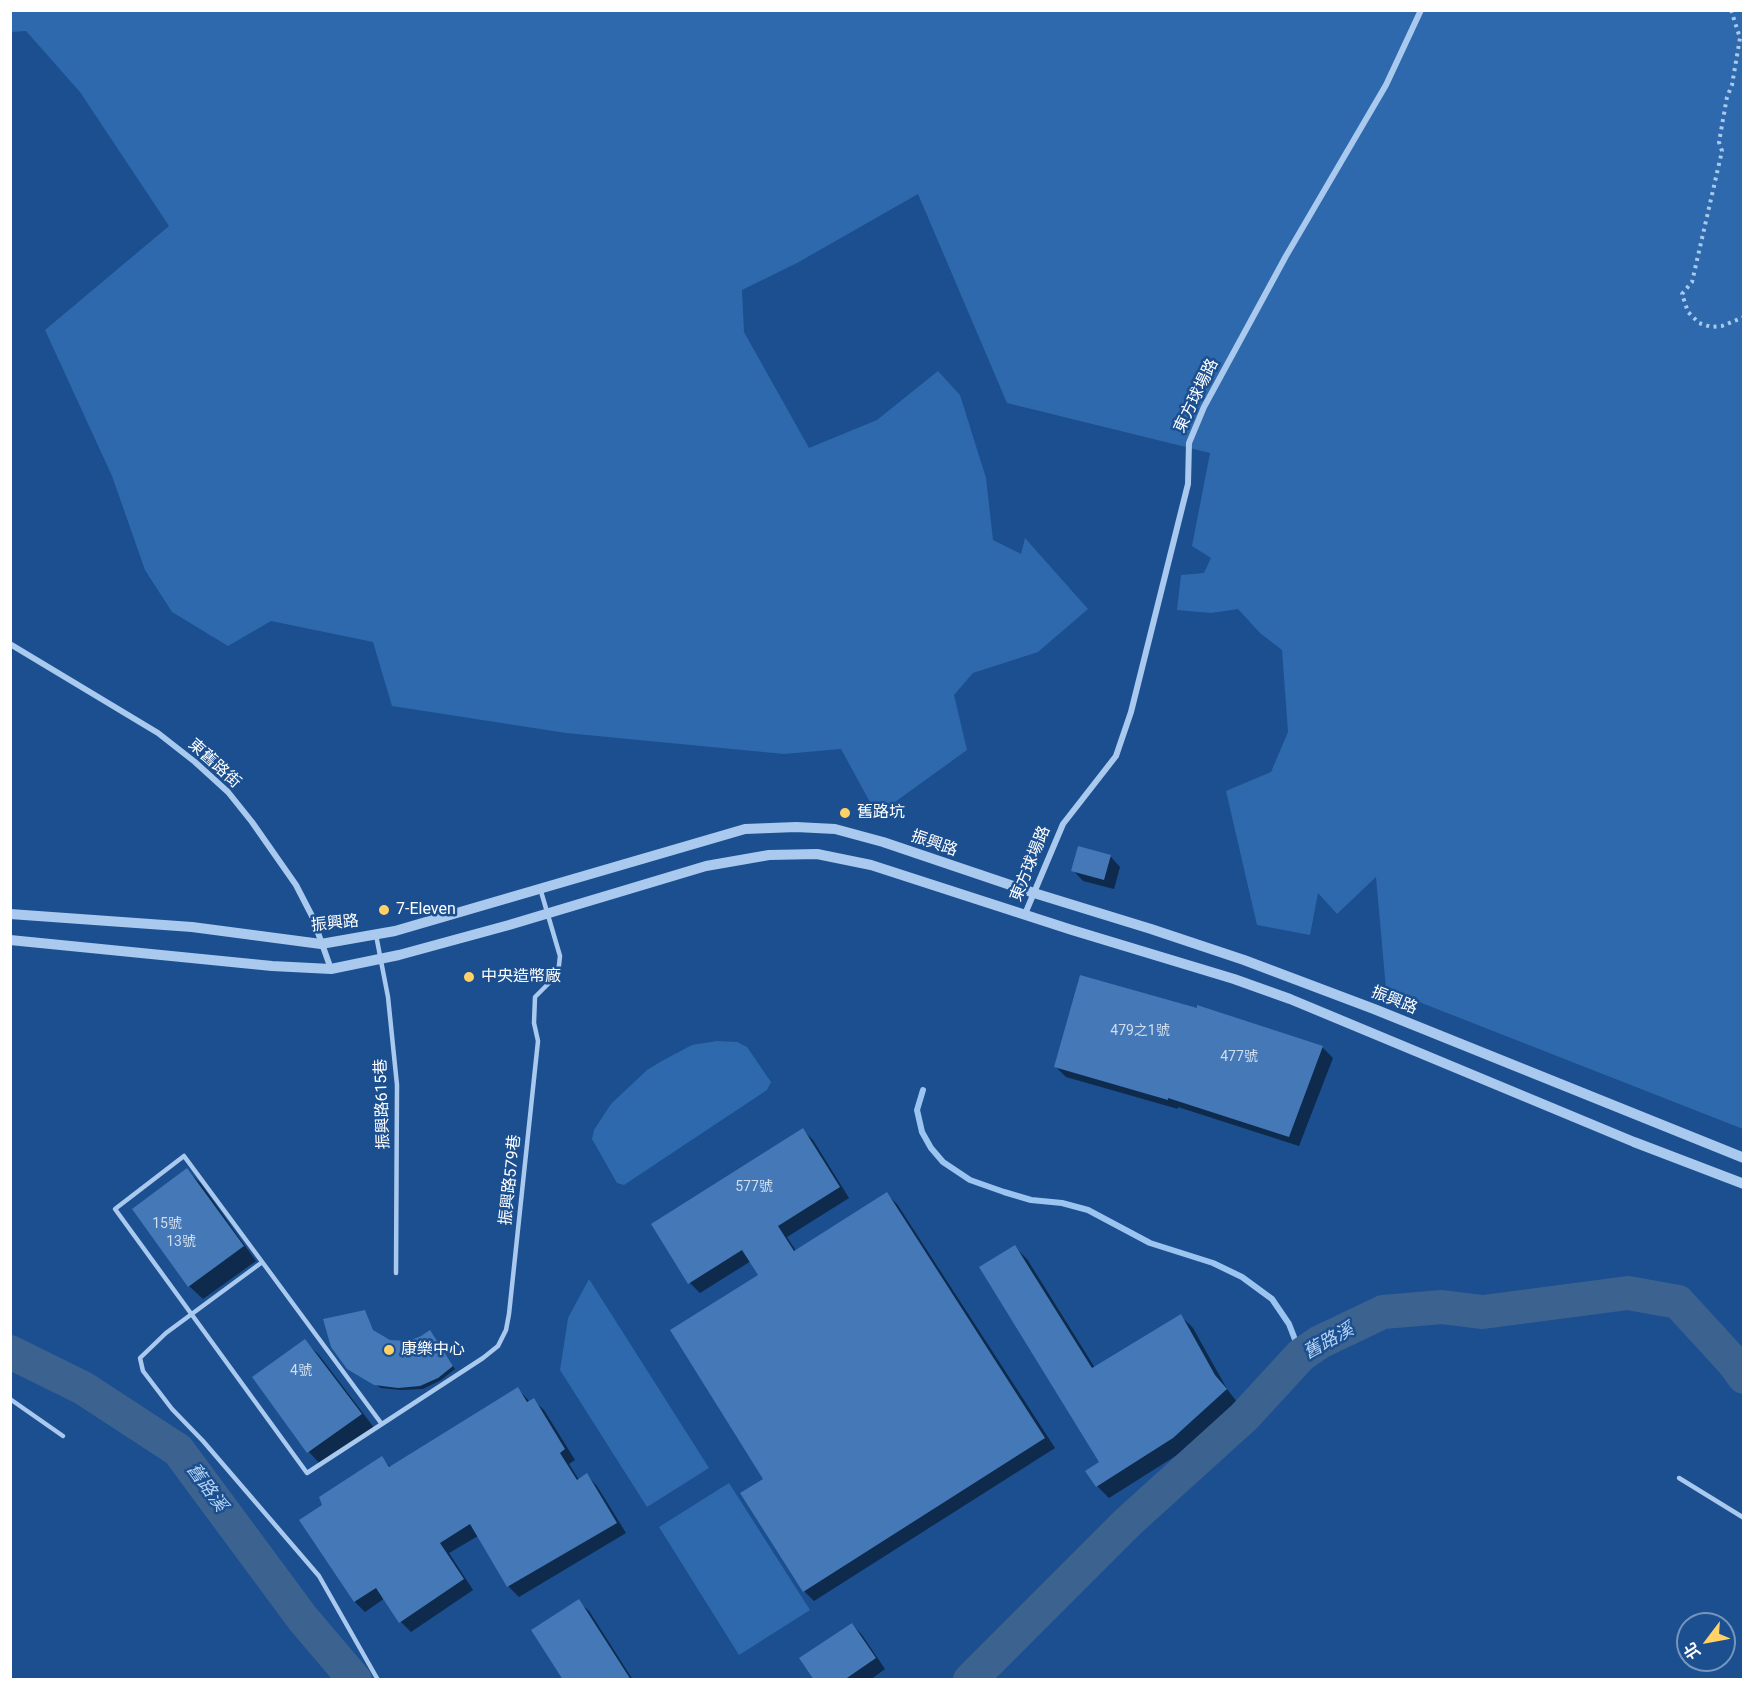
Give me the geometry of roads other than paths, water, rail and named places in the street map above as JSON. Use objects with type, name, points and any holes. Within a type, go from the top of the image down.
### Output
[{"type":"street","name":"東方球場路","points":[[1025,914],[1063,824],[1116,756],[1159,606],[1188,484],[1189,443],[1204,407],[1286,256],[1386,84],[1421,10]]},
{"type":"street","name":"東舊路街","points":[[10,644],[158,733],[228,792],[296,885],[312,916],[331,969]]},
{"type":"street","name":"振興路","points":[[10,914],[192,927],[321,945],[395,931],[745,829],[796,827],[835,829],[883,842],[1245,960],[1374,1009],[1743,1158]]},
{"type":"street","points":[[10,940],[272,966],[331,969],[382,959],[547,915],[706,866],[769,855],[817,854],[871,865],[1234,979],[1290,999],[1623,1137],[1743,1184]]},
{"type":"lane","name":"振興路579巷","points":[[381,1424],[184,1156],[116,1209],[307,1473],[483,1358],[498,1346],[506,1330],[510,1314],[538,1041],[534,1023],[534,997],[558,974],[560,956],[540,888]]},
{"type":"lane","name":"振興路615巷","points":[[376,935],[388,997],[397,1085],[396,1273]]},
{"type":"lane","points":[[261,1263],[166,1333],[140,1358],[143,1371],[172,1409],[203,1441],[319,1576],[378,1680]]},
{"type":"lane","points":[[10,1399],[63,1436]]},
{"type":"lane","points":[[1678,1478],[1743,1518]]},
{"type":"waterway","points":[[923,1090],[917,1110],[922,1132],[931,1148],[943,1162],[970,1180],[1004,1192],[1031,1200],[1062,1203],[1088,1210],[1150,1243],[1213,1263],[1242,1277],[1272,1299],[1289,1324],[1301,1355]]},
{"type":"waterway","name":"舊路溪","points":[[970,1680],[1128,1522],[1244,1417],[1301,1355],[1320,1342],[1383,1312],[1442,1307],[1483,1312],[1628,1293],[1678,1302],[1744,1377]]},
{"type":"waterway","name":"舊路溪","points":[[10,1352],[83,1388],[178,1450],[303,1619],[355,1680]]},
{"type":"place","name":"舊路坑","points":[[845,813]]},
{"type":"place","name":"7-Eleven","points":[[384,910]]},
{"type":"place","name":"中央造幣廠","points":[[469,977]]},
{"type":"place","name":"康樂中心","points":[[389,1350]]}]
